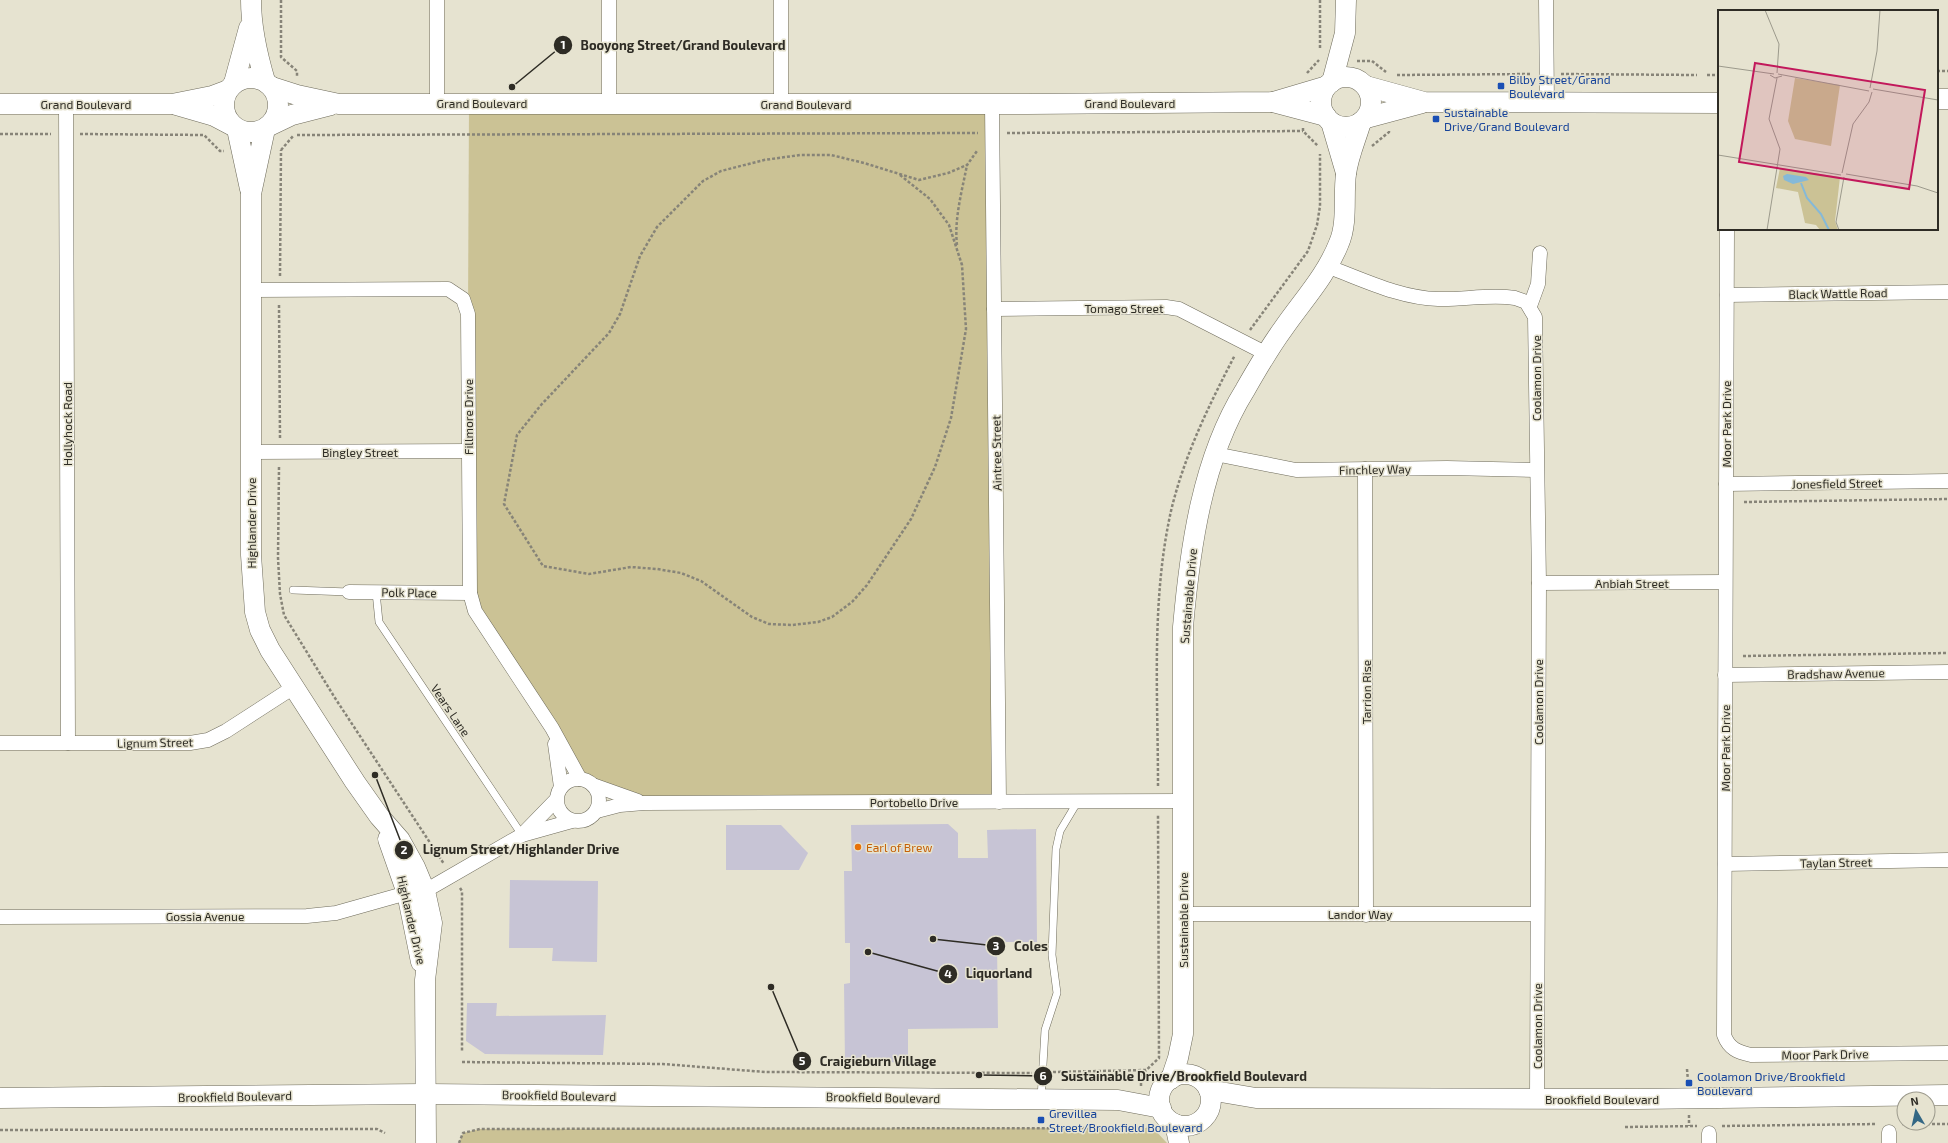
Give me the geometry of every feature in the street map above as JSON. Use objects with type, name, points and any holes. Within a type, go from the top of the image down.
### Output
[{"type":"street","points":[[251,0],[251,20],[256,52],[269,84],[279,103],[275,119],[267,127],[249,132],[235,128],[224,113],[224,97],[231,86],[244,49],[251,20]]},
{"type":"street","points":[[437,0],[437,103]]},
{"type":"street","points":[[608,0],[609,104]]},
{"type":"street","points":[[781,0],[781,104]]},
{"type":"street","points":[[1346,0],[1345,34],[1329,84],[1323,93],[1321,101],[1322,109],[1328,119],[1346,127],[1354,126],[1363,120],[1424,102]]},
{"type":"street","points":[[1546,0],[1547,103]]},
{"type":"street","points":[[1345,34],[1362,83],[1370,94],[1370,110],[1363,120]]},
{"type":"street","points":[[231,86],[249,77],[269,84]]},
{"type":"street","points":[[1329,84],[1345,77],[1424,102],[1718,103]]},
{"type":"street","name":"Grand Boulevard","points":[[269,84],[297,95],[339,104],[992,104],[1273,102],[1329,84]]},
{"type":"street","name":"Grand Boulevard","points":[[0,104],[172,104],[212,96],[231,86]]},
{"type":"street","name":"Grand Boulevard","points":[[1273,102],[1328,119]]},
{"type":"street","name":"Hollyhock Road","points":[[66,104],[68,743]]},
{"type":"street","name":"Grand Boulevard","points":[[172,104],[214,116],[235,128]]},
{"type":"street","name":"Grand Boulevard","points":[[267,127],[297,114],[339,104]]},
{"type":"street","name":"Aintree Street","points":[[992,104],[988,133],[994,309],[999,802]]},
{"type":"street","name":"Sustainable Drive","points":[[1328,119],[1346,173]]},
{"type":"street","name":"Sustainable Drive","points":[[1167,1083],[1178,1058],[1183,1034],[1183,627],[1188,574],[1200,509],[1215,454],[1243,392],[1267,354],[1329,267],[1340,241],[1344,224],[1346,173],[1363,120]]},
{"type":"street","name":"Highlander Drive","points":[[267,127],[251,194],[251,555],[255,612],[260,630],[294,687],[378,816],[400,869],[416,892],[425,980],[426,1143]]},
{"type":"street","name":"Highlander Drive","points":[[235,128],[251,194]]},
{"type":"street","name":"Moor Park Drive","points":[[1728,230],[1723,1030],[1726,1039],[1733,1048],[1744,1053],[1759,1055],[1948,1053]]},
{"type":"street","points":[[1329,267],[1412,297],[1438,299],[1509,297],[1521,300],[1530,306],[1538,284],[1540,253]]},
{"type":"street","name":"Fillmore Drive","points":[[251,290],[448,289],[462,299],[468,314],[470,593],[475,611],[552,728],[580,779]]},
{"type":"street","name":"Black Wattle Road","points":[[1727,296],[1948,292]]},
{"type":"street","name":"Coolamon Drive","points":[[1530,306],[1536,317],[1536,470],[1539,583],[1537,1099]]},
{"type":"street","name":"Tomago Street","points":[[994,309],[1166,307],[1179,309],[1267,354]]},
{"type":"street","name":"Bingley Street","points":[[251,452],[468,451]]},
{"type":"street","name":"Finchley Way","points":[[1215,454],[1296,470],[1536,470]]},
{"type":"street","name":"Tarrion Rise","points":[[1365,469],[1366,914]]},
{"type":"street","name":"Jonesfield Street","points":[[1726,484],[1948,481]]},
{"type":"street","name":"Anbiah Street","points":[[1539,583],[1725,582]]},
{"type":"street","name":"Polk Place","points":[[348,592],[470,593]]},
{"type":"street","name":"Bradshaw Avenue","points":[[1725,675],[1948,672]]},
{"type":"street","name":"Lignum Street","points":[[0,743],[190,744],[208,740],[226,731],[294,687]]},
{"type":"street","points":[[552,728],[558,758],[558,794],[560,813],[572,821]]},
{"type":"street","points":[[416,892],[451,875],[522,835],[572,821],[586,820],[597,811],[599,797],[593,785],[580,779],[572,780],[522,835]]},
{"type":"street","name":"Portobello Drive","points":[[593,785],[644,803]]},
{"type":"street","name":"Portobello Drive","points":[[597,811],[620,805],[644,803],[1183,801]]},
{"type":"street","name":"Taylan Street","points":[[1725,864],[1948,860]]},
{"type":"street","name":"Gossia Avenue","points":[[0,917],[307,916],[336,913],[416,892]]},
{"type":"street","name":"Landor Way","points":[[1183,914],[1537,914]]},
{"type":"street","name":"Sustainable Drive","points":[[1183,1034],[1195,1076]]},
{"type":"street","points":[[1183,1074],[1195,1076],[1206,1084],[1209,1090],[1211,1104],[1209,1111],[1205,1117],[1180,1134],[1161,1108],[1160,1101],[1167,1083],[1183,1074]]},
{"type":"street","name":"Brookfield Boulevard","points":[[1118,1100],[1167,1083]]},
{"type":"street","name":"Brookfield Boulevard","points":[[1209,1090],[1256,1098],[1537,1099],[1948,1095]]},
{"type":"street","name":"Brookfield Boulevard","points":[[0,1098],[425,1094],[1041,1099],[1118,1100],[1161,1108]]},
{"type":"street","name":"Brookfield Boulevard","points":[[1209,1111],[1256,1098]]},
{"type":"lane","points":[[293,590],[348,592]]},
{"type":"lane","name":"Vears Lane","points":[[376,592],[379,622],[522,835]]},
{"type":"lane","points":[[1041,1099],[1045,1030],[1058,994],[1052,955],[1056,849],[1060,831],[1078,801]]},
{"type":"path","points":[[281,0],[281,58]]},
{"type":"path","points":[[1320,0],[1320,51]]},
{"type":"path","points":[[1302,77],[1320,59]]},
{"type":"path","points":[[1707,75],[1718,75]]},
{"type":"path","points":[[297,135],[1302,131]]},
{"type":"path","points":[[958,251],[956,236],[967,165],[988,133]]},
{"type":"path","points":[[0,134],[204,135]]},
{"type":"path","points":[[281,150],[280,452],[278,558],[280,594],[284,615],[331,692],[462,891],[462,1052]]},
{"type":"path","points":[[900,175],[934,204],[949,225],[962,265],[966,329],[951,418],[935,467],[911,518],[867,585],[852,602],[832,617],[818,622],[792,625],[769,624],[752,617],[701,581],[681,574],[657,569],[631,568],[589,574],[543,566],[504,504],[517,435],[541,405],[608,333],[620,314],[640,256],[657,227],[703,182],[721,171],[764,160],[800,155],[831,155],[864,163],[919,180],[948,173],[967,165]]},
{"type":"path","points":[[1744,502],[1948,499]]},
{"type":"path","points":[[1743,656],[1948,653]]},
{"type":"path","points":[[462,1062],[663,1064],[765,1072],[1043,1072],[1146,1070]]},
{"type":"path","points":[[1687,1069],[1688,1083]]},
{"type":"path","points":[[1689,1112],[1690,1126]]},
{"type":"path","points":[[1625,1127],[1690,1126],[1710,1132],[1888,1131],[1948,1124]]},
{"type":"path","points":[[459,1143],[463,1133],[480,1129],[1153,1128],[1180,1134]]},
{"type":"path","points":[[0,1130],[376,1129],[385,1133]]},
{"type":"shaded area","points":[[469,103],[992,104],[999,802],[644,803],[580,779],[475,611],[468,314]]},
{"type":"shaded area","points":[[1153,1128],[1167,1143],[459,1143],[463,1133],[480,1129]]},
{"type":"building","points":[[948,824],[958,833],[958,858],[988,858],[987,830],[1036,829],[1037,942],[997,942],[998,1028],[908,1029],[908,1062],[845,1063],[844,984],[850,983],[850,943],[845,943],[844,871],[852,871],[851,825]]},
{"type":"building","points":[[726,825],[781,825],[808,853],[799,870],[726,870]]},
{"type":"building","points":[[510,880],[598,881],[597,962],[552,961],[553,948],[509,948]]},
{"type":"building","points":[[467,1003],[497,1003],[496,1016],[606,1015],[603,1055],[485,1054],[466,1041]]},
{"type":"place","name":"Bilby Street/Grand Boulevard","points":[[1501,86]]},
{"type":"place","name":"Booyong Street/Grand Boulevard","points":[[512,87]]},
{"type":"place","name":"Sustainable Drive/Grand Boulevard","points":[[1436,119]]},
{"type":"place","name":"Lignum Street/Highlander Drive","points":[[375,775]]},
{"type":"place","name":"Earl of Brew","points":[[858,847]]},
{"type":"place","name":"Coles","points":[[933,939]]},
{"type":"place","name":"Liquorland","points":[[868,952]]},
{"type":"place","name":"Craigieburn Village","points":[[771,987]]},
{"type":"place","name":"Sustainable Drive/Brookfield Boulevard","points":[[979,1075]]},
{"type":"place","name":"Coolamon Drive/Brookfield Boulevard","points":[[1689,1083]]},
{"type":"place","name":"Grevillea Street/Brookfield Boulevard","points":[[1041,1120]]}]
